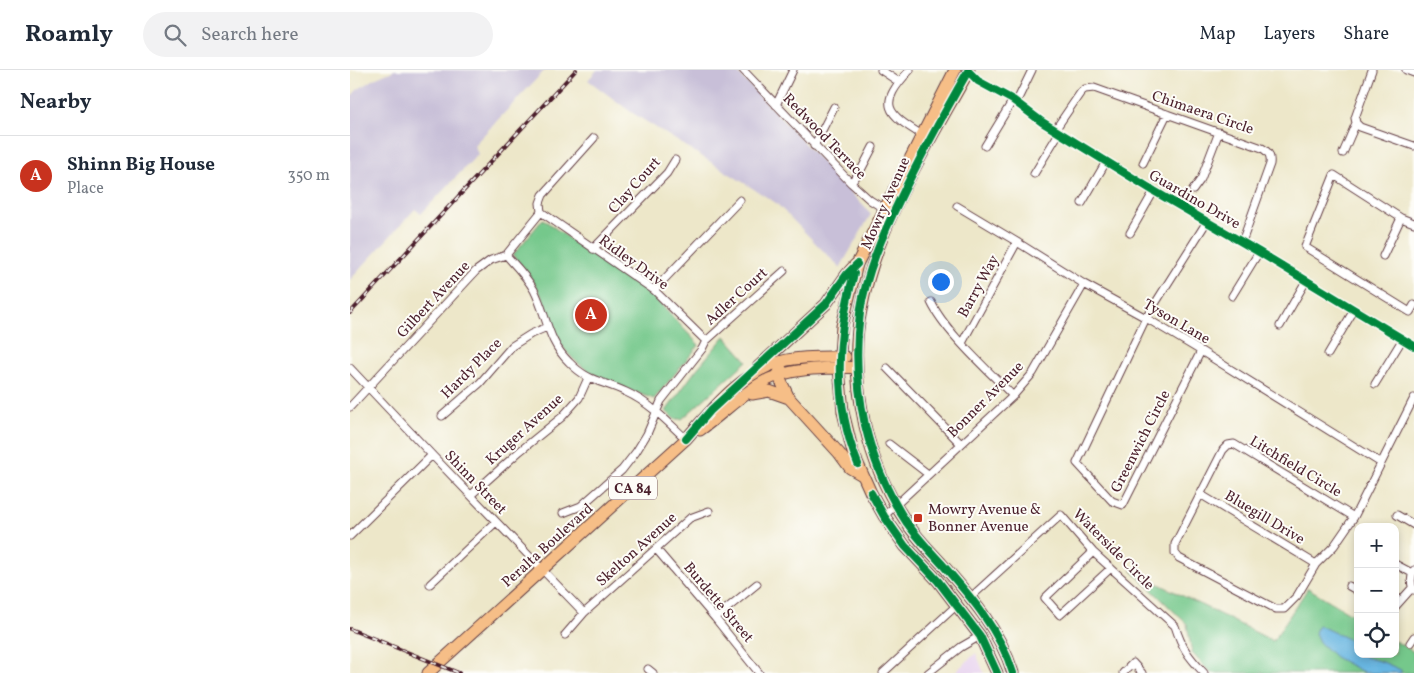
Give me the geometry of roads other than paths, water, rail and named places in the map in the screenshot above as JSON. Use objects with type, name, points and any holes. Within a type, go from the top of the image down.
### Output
[{"type":"main road","name":"Mowry Avenue","points":[[955,70],[926,137],[889,211],[856,264],[844,311],[839,362],[843,412],[853,453],[862,475],[884,516],[905,546],[938,581],[980,636],[997,673]]},
{"type":"main road","name":"Mowry Avenue","points":[[926,137],[968,70]]},
{"type":"main road","name":"Mowry Avenue","points":[[889,211],[860,311],[857,362],[861,407],[869,443],[884,482],[896,506],[921,541],[971,597],[1004,649],[1013,673]]},
{"type":"main road","points":[[749,376],[826,304],[856,264]]},
{"type":"main road","name":"Peralta Boulevard","points":[[428,673],[686,439],[711,410],[749,376],[773,364],[805,357],[839,362],[857,362]]},
{"type":"main road","points":[[778,375],[785,360]]},
{"type":"main road","name":"Peralta Boulevard","points":[[686,439],[744,396],[778,375],[839,362]]},
{"type":"main road","name":"Mowry Avenue","points":[[778,375],[789,398],[839,453],[850,468],[862,475]]},
{"type":"main road","points":[[744,396],[761,391],[769,391],[789,398]]},
{"type":"street","name":"Redwood Terrace","points":[[743,70],[851,183],[870,200],[889,211]]},
{"type":"street","points":[[776,104],[793,70]]},
{"type":"street","points":[[881,70],[899,82]]},
{"type":"street","points":[[910,70],[899,82],[890,98],[889,106],[894,115],[926,137]]},
{"type":"street","name":"Guardino Drive","points":[[968,70],[978,81],[1014,101],[1106,162],[1414,346]]},
{"type":"street","points":[[985,146],[1032,70]]},
{"type":"street","points":[[1343,153],[1356,123],[1355,118],[1372,70]]},
{"type":"street","points":[[1406,70],[1414,73]]},
{"type":"street","name":"Chimaera Circle","points":[[1034,174],[1081,92],[1090,88],[1219,132],[1268,152],[1270,164],[1242,242]]},
{"type":"street","points":[[814,146],[834,107]]},
{"type":"street","points":[[1143,163],[1167,114]]},
{"type":"street","points":[[1356,123],[1360,127],[1414,146]]},
{"type":"street","points":[[1194,190],[1201,179],[1219,132]]},
{"type":"street","points":[[541,212],[540,203],[543,194],[594,138]]},
{"type":"street","points":[[851,183],[861,170],[873,147]]},
{"type":"street","name":"Clay Court","points":[[593,249],[668,172],[675,160]]},
{"type":"street","points":[[1082,203],[1106,162]]},
{"type":"street","points":[[1414,223],[1401,218],[1334,175],[1305,247],[1410,312],[1414,305]]},
{"type":"street","points":[[1130,233],[1154,191]]},
{"type":"street","points":[[654,290],[740,200]]},
{"type":"street","name":"Tyson Lane","points":[[957,206],[1084,284],[1201,351],[1381,463]]},
{"type":"street","name":"Ridley Drive","points":[[541,212],[654,290],[706,341]]},
{"type":"street","name":"Gilbert Avenue","points":[[350,407],[476,271],[491,260],[506,254],[541,212]]},
{"type":"street","points":[[1383,256],[1401,218]]},
{"type":"street","points":[[1146,318],[1206,223]]},
{"type":"street","name":"Barry Way","points":[[962,343],[1017,242]]},
{"type":"street","points":[[1232,296],[1259,252]]},
{"type":"street","points":[[506,254],[525,276],[535,292],[547,328],[556,346],[568,362],[588,378],[626,391],[656,411],[686,439]]},
{"type":"street","name":"Adler Court","points":[[706,341],[784,271]]},
{"type":"street","points":[[1280,326],[1306,281]]},
{"type":"street","name":"Bonner Avenue","points":[[884,516],[1013,396],[1034,373],[1084,284]]},
{"type":"street","points":[[931,302],[936,312],[962,343],[1013,396]]},
{"type":"street","points":[[1328,354],[1354,310]]},
{"type":"street","name":"Greenwich Circle","points":[[1146,318],[1077,463],[1112,501],[1123,504],[1201,351]]},
{"type":"street","name":"Hardy Place","points":[[442,416],[480,383],[512,346],[531,334],[547,328]]},
{"type":"street","points":[[1375,384],[1402,340]]},
{"type":"street","name":"Peralta Boulevard","points":[[563,513],[580,506],[622,470],[647,434],[664,396],[702,349],[706,341]]},
{"type":"street","name":"Shinn Street","points":[[350,368],[584,613]]},
{"type":"street","points":[[887,368],[961,444]]},
{"type":"street","name":"Kruger Avenue","points":[[470,495],[562,417],[578,398],[588,378]]},
{"type":"street","points":[[1316,564],[1334,546],[1354,517],[1414,398]]},
{"type":"street","points":[[889,444],[928,474]]},
{"type":"street","name":"Litchfield Circle","points":[[1316,564],[1297,596],[1284,609],[1276,609],[1179,558],[1175,553],[1175,544],[1223,450],[1228,445],[1234,444],[1354,517]]},
{"type":"street","points":[[350,536],[432,455]]},
{"type":"street","name":"Bluegill Drive","points":[[1200,494],[1316,564]]},
{"type":"street","name":"Skelton Avenue","points":[[565,635],[584,613],[657,550],[690,518],[709,511]]},
{"type":"street","points":[[1397,515],[1414,525]]},
{"type":"street","name":"Waterside Circle","points":[[971,597],[1061,516],[1093,552],[1175,626],[1186,653],[1204,673]]},
{"type":"street","points":[[430,584],[496,522]]},
{"type":"street","name":"Burdette Street","points":[[657,550],[716,618],[755,672]]},
{"type":"street","points":[[1093,552],[1045,598],[1060,615],[1111,568]]},
{"type":"street","points":[[1399,566],[1413,572],[1413,589],[1399,603]]},
{"type":"street","points":[[716,618],[757,584]]},
{"type":"street","points":[[1349,586],[1354,589]]},
{"type":"street","points":[[884,673],[957,605]]},
{"type":"street","points":[[928,673],[961,647],[980,636]]},
{"type":"street","points":[[1123,673],[1133,663],[1142,673]]},
{"type":"water","points":[[1318,625],[1346,638],[1354,644],[1354,658],[1369,658],[1383,662],[1401,670],[1401,673],[1365,673],[1335,657],[1319,642],[1315,633]]},
{"type":"railway","points":[[350,313],[576,70]]},
{"type":"railway","points":[[350,629],[459,673]]},
{"type":"place","name":"Shinn Big House","points":[[591,315]]},
{"type":"place","name":"Mowry Avenue & Bonner Avenue","points":[[918,518]]}]
